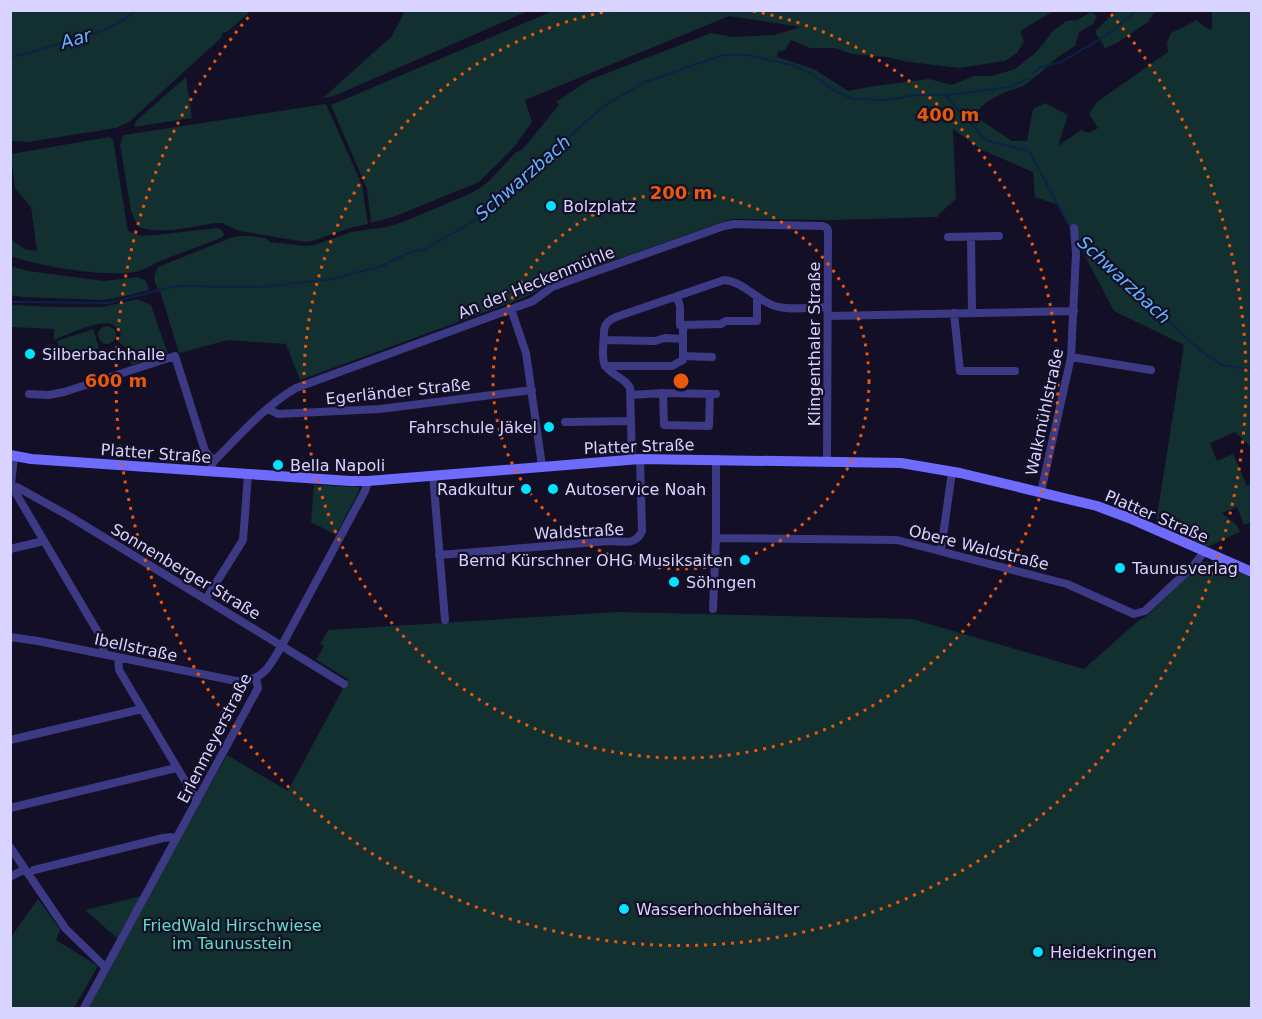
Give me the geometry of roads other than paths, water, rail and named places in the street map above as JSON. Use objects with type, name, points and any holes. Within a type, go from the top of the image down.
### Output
[{"type":"main road","name":"Platter Straße","points":[[12,455],[31,459],[248,475],[368,481],[636,459],[901,463],[1041,492],[1113,511],[1251,572]]},
{"type":"street","name":"An der Heckenmühle","points":[[215,460],[286,394],[296,388],[533,301],[552,287],[724,226],[734,224],[824,226],[827,228]]},
{"type":"street","name":"Klingenthaler Straße","points":[[827,228],[827,461]]},
{"type":"street","name":"Walkmühlstraße","points":[[1041,492],[1071,357],[1076,254],[1074,228]]},
{"type":"street","points":[[948,237],[999,236]]},
{"type":"street","points":[[971,237],[972,313]]},
{"type":"street","points":[[605,366],[605,326],[612,319],[724,280],[734,282],[774,306],[828,312],[1074,311]]},
{"type":"street","points":[[605,366],[672,366],[683,360],[683,325],[680,325],[680,307],[677,296]]},
{"type":"street","points":[[683,325],[757,321],[757,296]]},
{"type":"street","points":[[511,309],[525,346],[542,466]]},
{"type":"street","points":[[954,313],[960,371],[1015,371]]},
{"type":"street","points":[[604,340],[683,339]]},
{"type":"street","points":[[29,394],[61,393],[175,356],[204,449],[207,455],[215,460],[211,472]]},
{"type":"street","points":[[683,356],[712,357]]},
{"type":"street","points":[[1071,357],[1151,370]]},
{"type":"street","points":[[605,366],[627,382],[630,388],[636,459]]},
{"type":"street","name":"Egerländer Straße","points":[[268,410],[278,414],[363,410],[532,390]]},
{"type":"street","points":[[631,395],[663,393],[713,394],[709,426],[664,425],[663,393]]},
{"type":"street","points":[[565,422],[631,421]]},
{"type":"street","points":[[12,455],[11,485],[102,639],[104,654]]},
{"type":"street","name":"Waldstraße","points":[[440,555],[609,541],[634,542],[642,531],[636,459]]},
{"type":"street","points":[[713,609],[716,459]]},
{"type":"street","points":[[941,550],[952,472]]},
{"type":"street","points":[[206,599],[243,540],[248,475]]},
{"type":"street","points":[[433,476],[445,620]]},
{"type":"street","name":"Erlenmeyerstraße","points":[[84,1008],[258,688],[256,678],[268,669],[282,645],[365,491],[368,481]]},
{"type":"street","name":"Sonnenberger Straße","points":[[11,485],[69,516],[344,684]]},
{"type":"street","name":"Obere Waldstraße","points":[[716,538],[897,540],[1067,584],[1134,614],[1145,611],[1204,552]]},
{"type":"street","points":[[10,549],[44,541]]},
{"type":"street","name":"Ibellstraße","points":[[10,637],[38,640],[236,681],[256,678]]},
{"type":"street","points":[[118,657],[119,670],[197,801]]},
{"type":"street","points":[[10,740],[142,709]]},
{"type":"street","points":[[10,808],[176,768]]},
{"type":"street","points":[[34,870],[163,838],[175,839]]},
{"type":"street","points":[[10,847],[65,928],[106,968]]},
{"type":"street","points":[[10,877],[25,869]]},
{"type":"waterway","name":"Aar","points":[[10,57],[84,37],[120,22],[136,10]]},
{"type":"waterway","points":[[1034,73],[1039,68],[1061,62],[1107,35],[1137,10]]},
{"type":"waterway","name":"Schwarzbach","points":[[10,302],[109,303],[175,286],[263,287],[331,279],[382,266],[410,252],[423,250],[486,214],[610,102],[645,82],[723,55],[748,55],[792,65],[812,74],[833,90],[853,99],[887,100],[916,95],[945,95],[1010,87],[1027,79]]},
{"type":"waterway","name":"Schwarzbach","points":[[946,96],[987,141],[1029,151],[1071,229]]},
{"type":"waterway","name":"Schwarzbach","points":[[1078,238],[1201,351],[1222,365],[1252,370]]},
{"type":"place","name":"Bolzplatz","points":[[551,206]]},
{"type":"place","name":"Silberbachhalle","points":[[30,354]]},
{"type":"place","name":"Fahrschule Jäkel","points":[[549,427]]},
{"type":"place","name":"Bella Napoli","points":[[278,465]]},
{"type":"place","name":"Radkultur","points":[[526,489]]},
{"type":"place","name":"Autoservice Noah","points":[[553,489]]},
{"type":"place","name":"Bernd Kürschner OHG Musiksaiten","points":[[745,560]]},
{"type":"place","name":"Taunusverlag","points":[[1120,568]]},
{"type":"place","name":"Söhngen","points":[[674,582]]},
{"type":"place","name":"Wasserhochbehälter","points":[[624,909]]},
{"type":"place","name":"Heidekringen","points":[[1038,952]]},
{"type":"park label","name":"FriedWald Hirschwiese im Taunusstein","points":[[232,934]]}]
